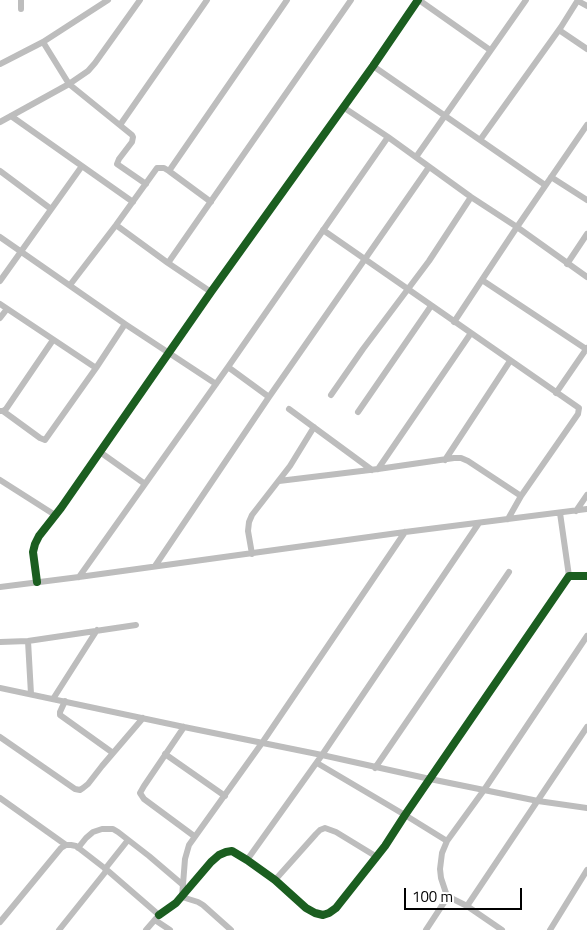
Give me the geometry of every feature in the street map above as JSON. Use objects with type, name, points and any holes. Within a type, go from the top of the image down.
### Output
[{"type":"street","points":[[21,0],[21,9]]},
{"type":"street","points":[[0,64],[43,42],[108,0]]},
{"type":"street","points":[[0,122],[69,84],[92,67],[139,0]]},
{"type":"street","points":[[120,125],[207,0]]},
{"type":"street","points":[[169,171],[287,0]]},
{"type":"street","points":[[168,263],[351,0]]},
{"type":"street","points":[[37,582],[33,552],[39,536],[418,0],[490,50]]},
{"type":"street","points":[[416,157],[526,0]]},
{"type":"street","points":[[480,140],[559,30],[578,0],[587,6]]},
{"type":"street","points":[[559,30],[587,49]]},
{"type":"street","points":[[43,42],[69,84],[134,137],[119,159],[118,164],[146,184]]},
{"type":"street","points":[[373,66],[546,185]]},
{"type":"street","points":[[343,107],[587,277]]},
{"type":"street","points":[[11,116],[133,202]]},
{"type":"street","points":[[454,322],[587,125]]},
{"type":"street","points":[[79,577],[388,137]]},
{"type":"street","points":[[0,281],[82,166]]},
{"type":"street","points":[[155,566],[269,397],[430,167]]},
{"type":"street","points":[[70,285],[157,168],[164,168],[169,171],[211,202]]},
{"type":"street","points":[[0,170],[51,209]]},
{"type":"street","points":[[551,177],[587,200]]},
{"type":"street","points":[[331,395],[429,261],[471,197]]},
{"type":"street","points":[[116,225],[211,292]]},
{"type":"street","points":[[323,230],[587,413]]},
{"type":"street","points":[[567,264],[587,234]]},
{"type":"street","points":[[0,236],[20,252],[125,324],[216,384]]},
{"type":"street","points":[[482,280],[587,349],[556,393]]},
{"type":"street","points":[[0,304],[96,368]]},
{"type":"street","points":[[358,412],[431,306]]},
{"type":"street","points":[[0,318],[7,309]]},
{"type":"street","points":[[53,340],[6,409],[2,410],[45,440],[125,324]]},
{"type":"street","points":[[375,469],[471,333]]},
{"type":"street","points":[[445,460],[510,361]]},
{"type":"street","points":[[228,367],[269,397]]},
{"type":"street","points":[[508,519],[521,496],[578,414],[579,408]]},
{"type":"street","points":[[289,409],[375,469]]},
{"type":"street","points":[[252,554],[248,531],[249,522],[290,466],[314,427]]},
{"type":"street","points":[[100,452],[145,484]]},
{"type":"street","points":[[279,481],[460,458],[468,461],[521,496]]},
{"type":"street","points":[[0,480],[55,515]]},
{"type":"street","points":[[576,511],[587,495]]},
{"type":"street","points":[[0,587],[587,509]]},
{"type":"street","points":[[146,930],[182,896],[211,862],[219,855],[232,851],[275,880],[306,908],[315,913],[323,915],[336,908],[377,857],[569,576],[560,513]]},
{"type":"street","points":[[247,860],[317,763],[478,523]]},
{"type":"street","points":[[182,896],[186,852],[194,836],[262,743],[405,532]]},
{"type":"street","points":[[375,768],[509,572]]},
{"type":"street","points":[[569,576],[587,576]]},
{"type":"street","points":[[0,642],[28,641],[136,625]]},
{"type":"street","points":[[53,699],[97,630]]},
{"type":"street","points":[[426,930],[447,896],[440,869],[442,853],[447,841],[484,790],[587,636]]},
{"type":"street","points":[[28,641],[31,694]]},
{"type":"street","points":[[0,688],[322,755],[375,768],[538,801],[587,808]]},
{"type":"street","points":[[65,701],[60,715],[113,753]]},
{"type":"street","points":[[0,737],[75,789],[80,790],[84,788],[143,718]]},
{"type":"street","points":[[184,727],[140,793],[141,796],[194,836]]},
{"type":"street","points":[[467,906],[587,727]]},
{"type":"street","points":[[165,754],[225,796]]},
{"type":"street","points":[[317,763],[447,841]]},
{"type":"street","points":[[0,798],[66,845],[78,848],[106,869],[170,930]]},
{"type":"street","points":[[275,880],[316,834],[325,828],[336,832],[377,857]]},
{"type":"street","points":[[78,848],[89,835],[98,829],[113,829],[183,885]]},
{"type":"street","points":[[59,930],[128,840]]},
{"type":"street","points":[[0,922],[66,845]]},
{"type":"street","points":[[550,930],[587,870]]},
{"type":"street","points":[[182,896],[203,905],[231,930]]},
{"type":"street","points":[[447,896],[467,906],[502,930]]},
{"type":"cycle path","points":[[37,582],[33,552],[39,536],[61,508],[418,0]]},
{"type":"cycle path","points":[[159,915],[176,903],[211,862],[219,855],[232,851],[275,880],[306,908],[315,913],[323,915],[336,908],[385,846],[569,576],[587,576]]}]
